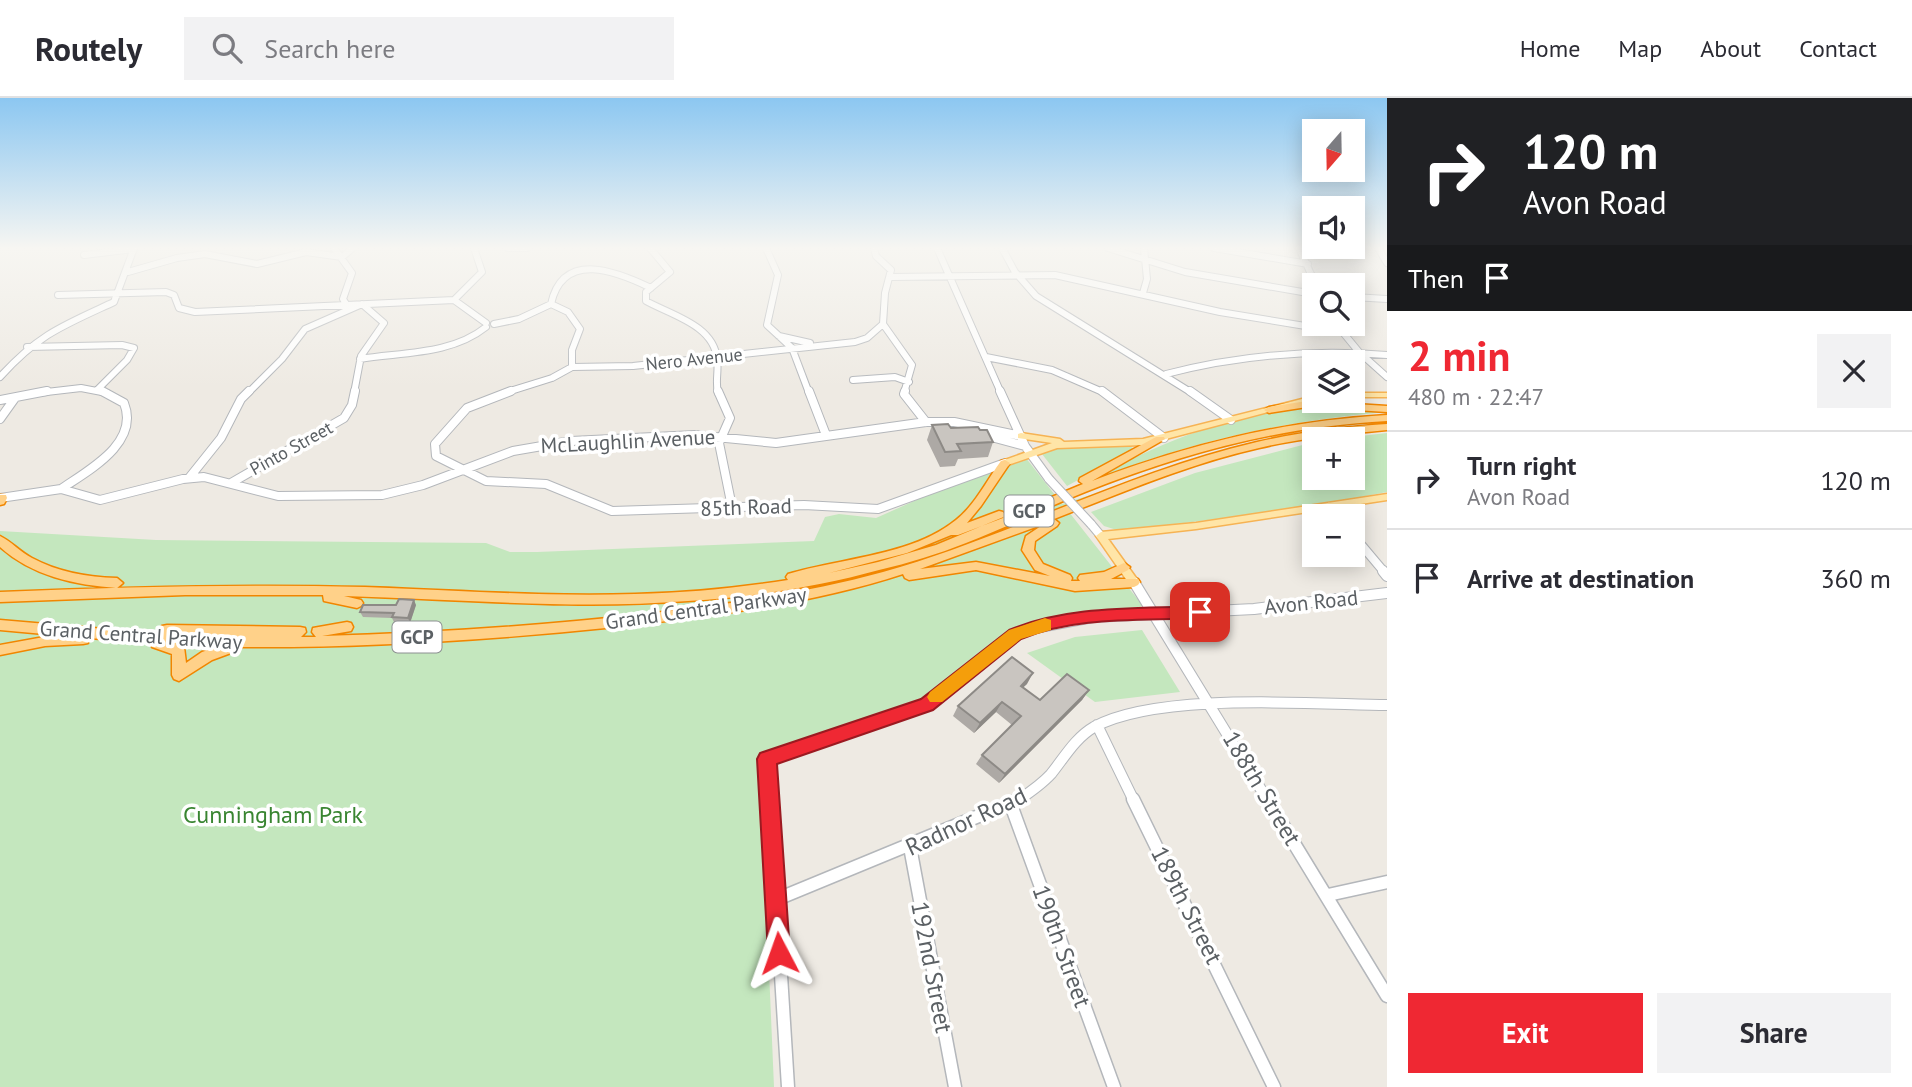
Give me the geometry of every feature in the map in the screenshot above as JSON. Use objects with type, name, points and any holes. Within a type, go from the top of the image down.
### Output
[{"type":"highway","points":[[1269,410],[1307,404],[1387,409]]},
{"type":"highway","name":"Grand Central Parkway","points":[[0,597],[157,590],[260,590],[542,601],[638,601],[734,593],[826,578],[923,553],[1125,472],[1223,441],[1322,422],[1387,418]]},
{"type":"highway","name":"Grand Central Parkway","points":[[0,625],[249,642],[443,636],[578,626],[757,604],[881,577],[978,546],[1184,466],[1234,451],[1283,440],[1387,427]]},
{"type":"highway","points":[[734,593],[924,541],[1074,486],[1162,438]]},
{"type":"highway","points":[[924,541],[963,521],[1005,463]]},
{"type":"highway","points":[[1087,502],[1036,533],[1028,544],[1030,556],[1044,571],[1066,578],[1106,576],[1124,567]]},
{"type":"highway","points":[[0,540],[34,564],[79,580],[125,583],[189,582],[260,590]]},
{"type":"highway","points":[[881,577],[976,566],[1074,586],[1134,582]]},
{"type":"highway","points":[[157,590],[210,597],[326,597],[357,603]]},
{"type":"highway","points":[[455,603],[542,601]]},
{"type":"highway","points":[[16,626],[254,632],[327,632],[346,627]]},
{"type":"highway","points":[[448,627],[578,626]]},
{"type":"highway","points":[[0,650],[113,634],[176,648],[181,659],[179,675],[216,651],[249,642]]},
{"type":"main road","points":[[1365,395],[1387,395]]},
{"type":"main road","points":[[1021,436],[1070,444],[1121,446],[1302,401]]},
{"type":"main road","points":[[1027,450],[1070,444]]},
{"type":"main road","name":"85th Road","points":[[1005,463],[1027,450]]},
{"type":"main road","points":[[1346,504],[1387,497]]},
{"type":"main road","points":[[1134,582],[1101,536],[1302,510]]},
{"type":"street","points":[[58,295],[75,294]]},
{"type":"street","points":[[0,377],[27,347],[47,333],[114,302],[117,294]]},
{"type":"street","points":[[172,294],[180,309],[195,312],[454,300],[489,325]]},
{"type":"street","points":[[345,294],[343,299],[346,304]]},
{"type":"street","points":[[454,300],[460,294]]},
{"type":"street","points":[[362,355],[420,350],[477,338],[489,325],[519,319],[551,304],[555,294]]},
{"type":"street","points":[[646,294],[646,301],[701,329],[714,346],[718,390],[730,409],[729,425],[719,443],[732,507]]},
{"type":"street","points":[[774,294],[768,325],[792,348],[826,435]]},
{"type":"street","points":[[885,294],[883,324],[912,365],[904,394],[930,422]]},
{"type":"street","points":[[958,294],[1027,450],[1049,479],[1101,536]]},
{"type":"street","points":[[1034,294],[1166,374],[1231,420]]},
{"type":"street","points":[[1148,294],[1223,313],[1302,326]]},
{"type":"street","points":[[1365,298],[1387,299]]},
{"type":"street","points":[[189,478],[220,438],[241,400],[282,359],[302,333],[316,322],[362,304]]},
{"type":"street","name":"Pinto Street","points":[[231,483],[344,418],[352,405],[362,355],[384,323],[362,304]]},
{"type":"street","points":[[460,470],[436,456],[435,444],[466,408],[503,391],[552,380],[572,367],[572,350],[580,329],[568,312],[551,304]]},
{"type":"street","points":[[873,334],[883,324]]},
{"type":"street","name":"Nero Avenue","points":[[572,367],[609,368],[717,358],[815,344],[855,342],[873,334],[889,332]]},
{"type":"street","name":"Nero Avenue","points":[[778,335],[815,344]]},
{"type":"street","points":[[1345,336],[1357,350]]},
{"type":"street","points":[[27,347],[122,345],[134,348],[127,360],[98,389]]},
{"type":"street","points":[[1365,353],[1387,355]]},
{"type":"street","points":[[1166,374],[1244,356],[1302,354]]},
{"type":"street","points":[[717,372],[734,356]]},
{"type":"street","points":[[986,357],[1041,367],[1088,384],[1110,395],[1162,438]]},
{"type":"street","points":[[1365,357],[1387,377]]},
{"type":"street","points":[[853,380],[895,377],[909,382]]},
{"type":"street","points":[[0,400],[63,390],[98,389],[124,403],[129,416],[128,427],[106,457],[61,489]]},
{"type":"street","points":[[0,419],[15,398]]},
{"type":"street","name":"McLaughlin Avenue","points":[[930,422],[1027,450]]},
{"type":"street","name":"McLaughlin Avenue","points":[[1,499],[61,489],[100,500],[189,478],[214,478],[278,496],[365,497],[415,488],[513,451],[555,442],[695,435],[771,443],[930,422],[954,422],[1021,436]]},
{"type":"street","name":"85th Road","points":[[460,470],[485,481],[546,484],[612,511],[804,505],[878,509],[1005,463]]},
{"type":"street","points":[[1365,549],[1387,576]]},
{"type":"street","name":"188th Street","points":[[1134,582],[1328,895],[1387,996]]},
{"type":"street","name":"Avon Road","points":[[775,900],[767,759],[927,705],[1015,635],[1032,628],[1082,618],[1333,601],[1387,593]]},
{"type":"street","name":"Radnor Road","points":[[775,900],[1011,805],[1037,788],[1075,741],[1097,725],[1137,712],[1211,706],[1387,705]]},
{"type":"street","name":"189th Street","points":[[1097,725],[1274,1087]]},
{"type":"street","name":"190th Street","points":[[1011,805],[1114,1087]]},
{"type":"street","name":"192nd Street","points":[[910,847],[955,1087]]},
{"type":"street","points":[[1328,895],[1387,882]]},
{"type":"street","points":[[775,900],[788,1087]]},
{"type":"green space","points":[[1302,407],[1302,413],[1365,413],[1365,410],[1387,412],[1307,422],[1232,436],[1159,456],[1084,484],[1166,443],[1195,432]]},
{"type":"green space","points":[[1387,433],[1387,492],[1323,504],[1302,504],[1302,508],[1297,509],[1120,531],[1104,526],[1091,512],[1195,473],[1302,445],[1302,490],[1365,490],[1365,435]]},
{"type":"green space","points":[[1057,446],[1135,449],[1067,486],[1042,454]]},
{"type":"green space","name":"Cunningham Park","points":[[1022,453],[1062,504],[1100,492],[1065,507],[1143,606],[1030,633],[990,655],[924,707],[760,759],[774,1087],[0,1087],[0,531],[156,540],[486,543],[510,552],[814,541],[825,517],[839,514],[876,518]]},
{"type":"green space","points":[[1142,630],[1180,692],[1095,702],[1027,653],[1075,637]]},
{"type":"building","points":[[948,424],[951,428],[978,427],[980,430],[987,430],[993,442],[957,444],[961,451],[945,452],[932,425]]},
{"type":"building","points":[[399,599],[414,600],[408,618],[392,617],[394,613],[360,612],[363,605],[396,605]]},
{"type":"building","points":[[1012,657],[1033,673],[1021,686],[1040,700],[1067,674],[1089,690],[1005,774],[982,755],[1021,716],[1002,702],[980,723],[958,706]]},
{"type":"slow traffic","points":[[936,697],[1015,635],[1045,625]]},
{"type":"route","points":[[779,953],[767,759],[927,705],[1015,635],[1032,628],[1082,618],[1200,612]]}]
